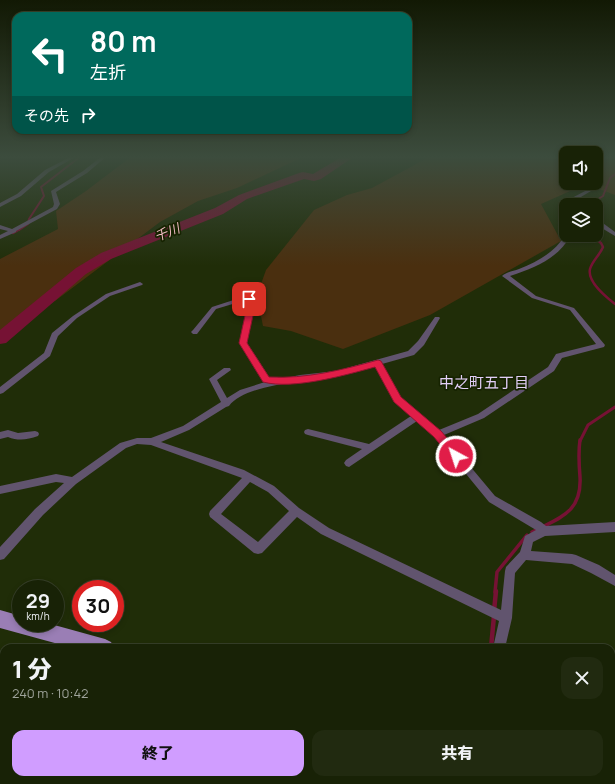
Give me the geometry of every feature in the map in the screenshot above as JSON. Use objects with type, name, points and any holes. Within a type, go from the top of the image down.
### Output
[{"type":"main road","points":[[0,619],[91,644]]},
{"type":"street","points":[[0,205],[22,193]]},
{"type":"street","points":[[0,237],[14,231],[55,208],[57,204],[53,193]]},
{"type":"street","points":[[576,198],[586,193]]},
{"type":"street","points":[[0,226],[14,231]]},
{"type":"street","points":[[603,227],[615,234]]},
{"type":"street","points":[[438,434],[481,416],[551,369],[558,356],[601,345],[572,309],[534,297],[505,276],[537,265],[566,242]]},
{"type":"street","points":[[0,391],[47,354],[55,335],[75,317],[108,295],[140,284]]},
{"type":"street","points":[[195,332],[214,308],[246,298],[249,299],[250,311],[243,343],[267,380],[288,381]]},
{"type":"street","points":[[151,442],[186,428],[243,392],[261,386],[336,374],[411,353],[421,343],[437,318]]},
{"type":"street","points":[[378,363],[397,399],[438,434],[492,499],[538,525],[544,531]]},
{"type":"street","points":[[226,404],[213,379],[227,370]]},
{"type":"street","points":[[349,463],[417,416]]},
{"type":"street","points":[[308,432],[370,448]]},
{"type":"street","points":[[0,436],[8,433],[17,438],[35,434]]},
{"type":"street","points":[[0,555],[40,512],[73,481],[123,445],[137,441],[151,442],[248,477],[271,489],[296,511],[325,531],[506,618]]},
{"type":"street","points":[[248,477],[214,514],[258,549],[296,511]]},
{"type":"street","points":[[0,490],[56,478],[73,481]]},
{"type":"street","points":[[500,644],[506,618],[510,570],[524,555],[529,539],[544,531],[615,527]]},
{"type":"street","points":[[524,555],[572,559],[595,569],[615,581]]},
{"type":"shaded area","points":[[84,193],[223,193],[198,201],[160,222],[55,301],[32,308],[0,333],[0,259],[58,229],[56,211]]},
{"type":"shaded area","points":[[356,193],[567,193],[541,204],[559,237],[559,242],[430,315],[343,349],[291,331],[263,326],[259,306],[261,284],[266,270],[314,210]]},
{"type":"waterway","points":[[19,230],[28,224],[29,219],[44,196],[43,193]]},
{"type":"waterway","name":"千川","points":[[0,339],[81,271],[106,256],[219,211],[243,197],[256,193]]},
{"type":"waterway","points":[[600,198],[604,193]]},
{"type":"waterway","points":[[13,233],[20,229]]},
{"type":"waterway","points":[[600,242],[603,247],[591,266],[591,279],[598,289],[615,304]]},
{"type":"waterway","points":[[580,441],[588,425],[615,407]]},
{"type":"waterway","points":[[532,532],[560,518],[573,507],[580,489],[580,440]]},
{"type":"waterway","points":[[495,592],[497,572],[527,535]]},
{"type":"waterway","points":[[494,611],[496,591]]},
{"type":"waterway","points":[[491,644],[494,616]]},
{"type":"district","name":"中之町五丁目","points":[[484,382]]},
{"type":"route","points":[[249,299],[250,311],[243,343],[267,380],[288,381],[300,378],[336,374],[378,363],[397,399],[438,434],[456,456]]}]
